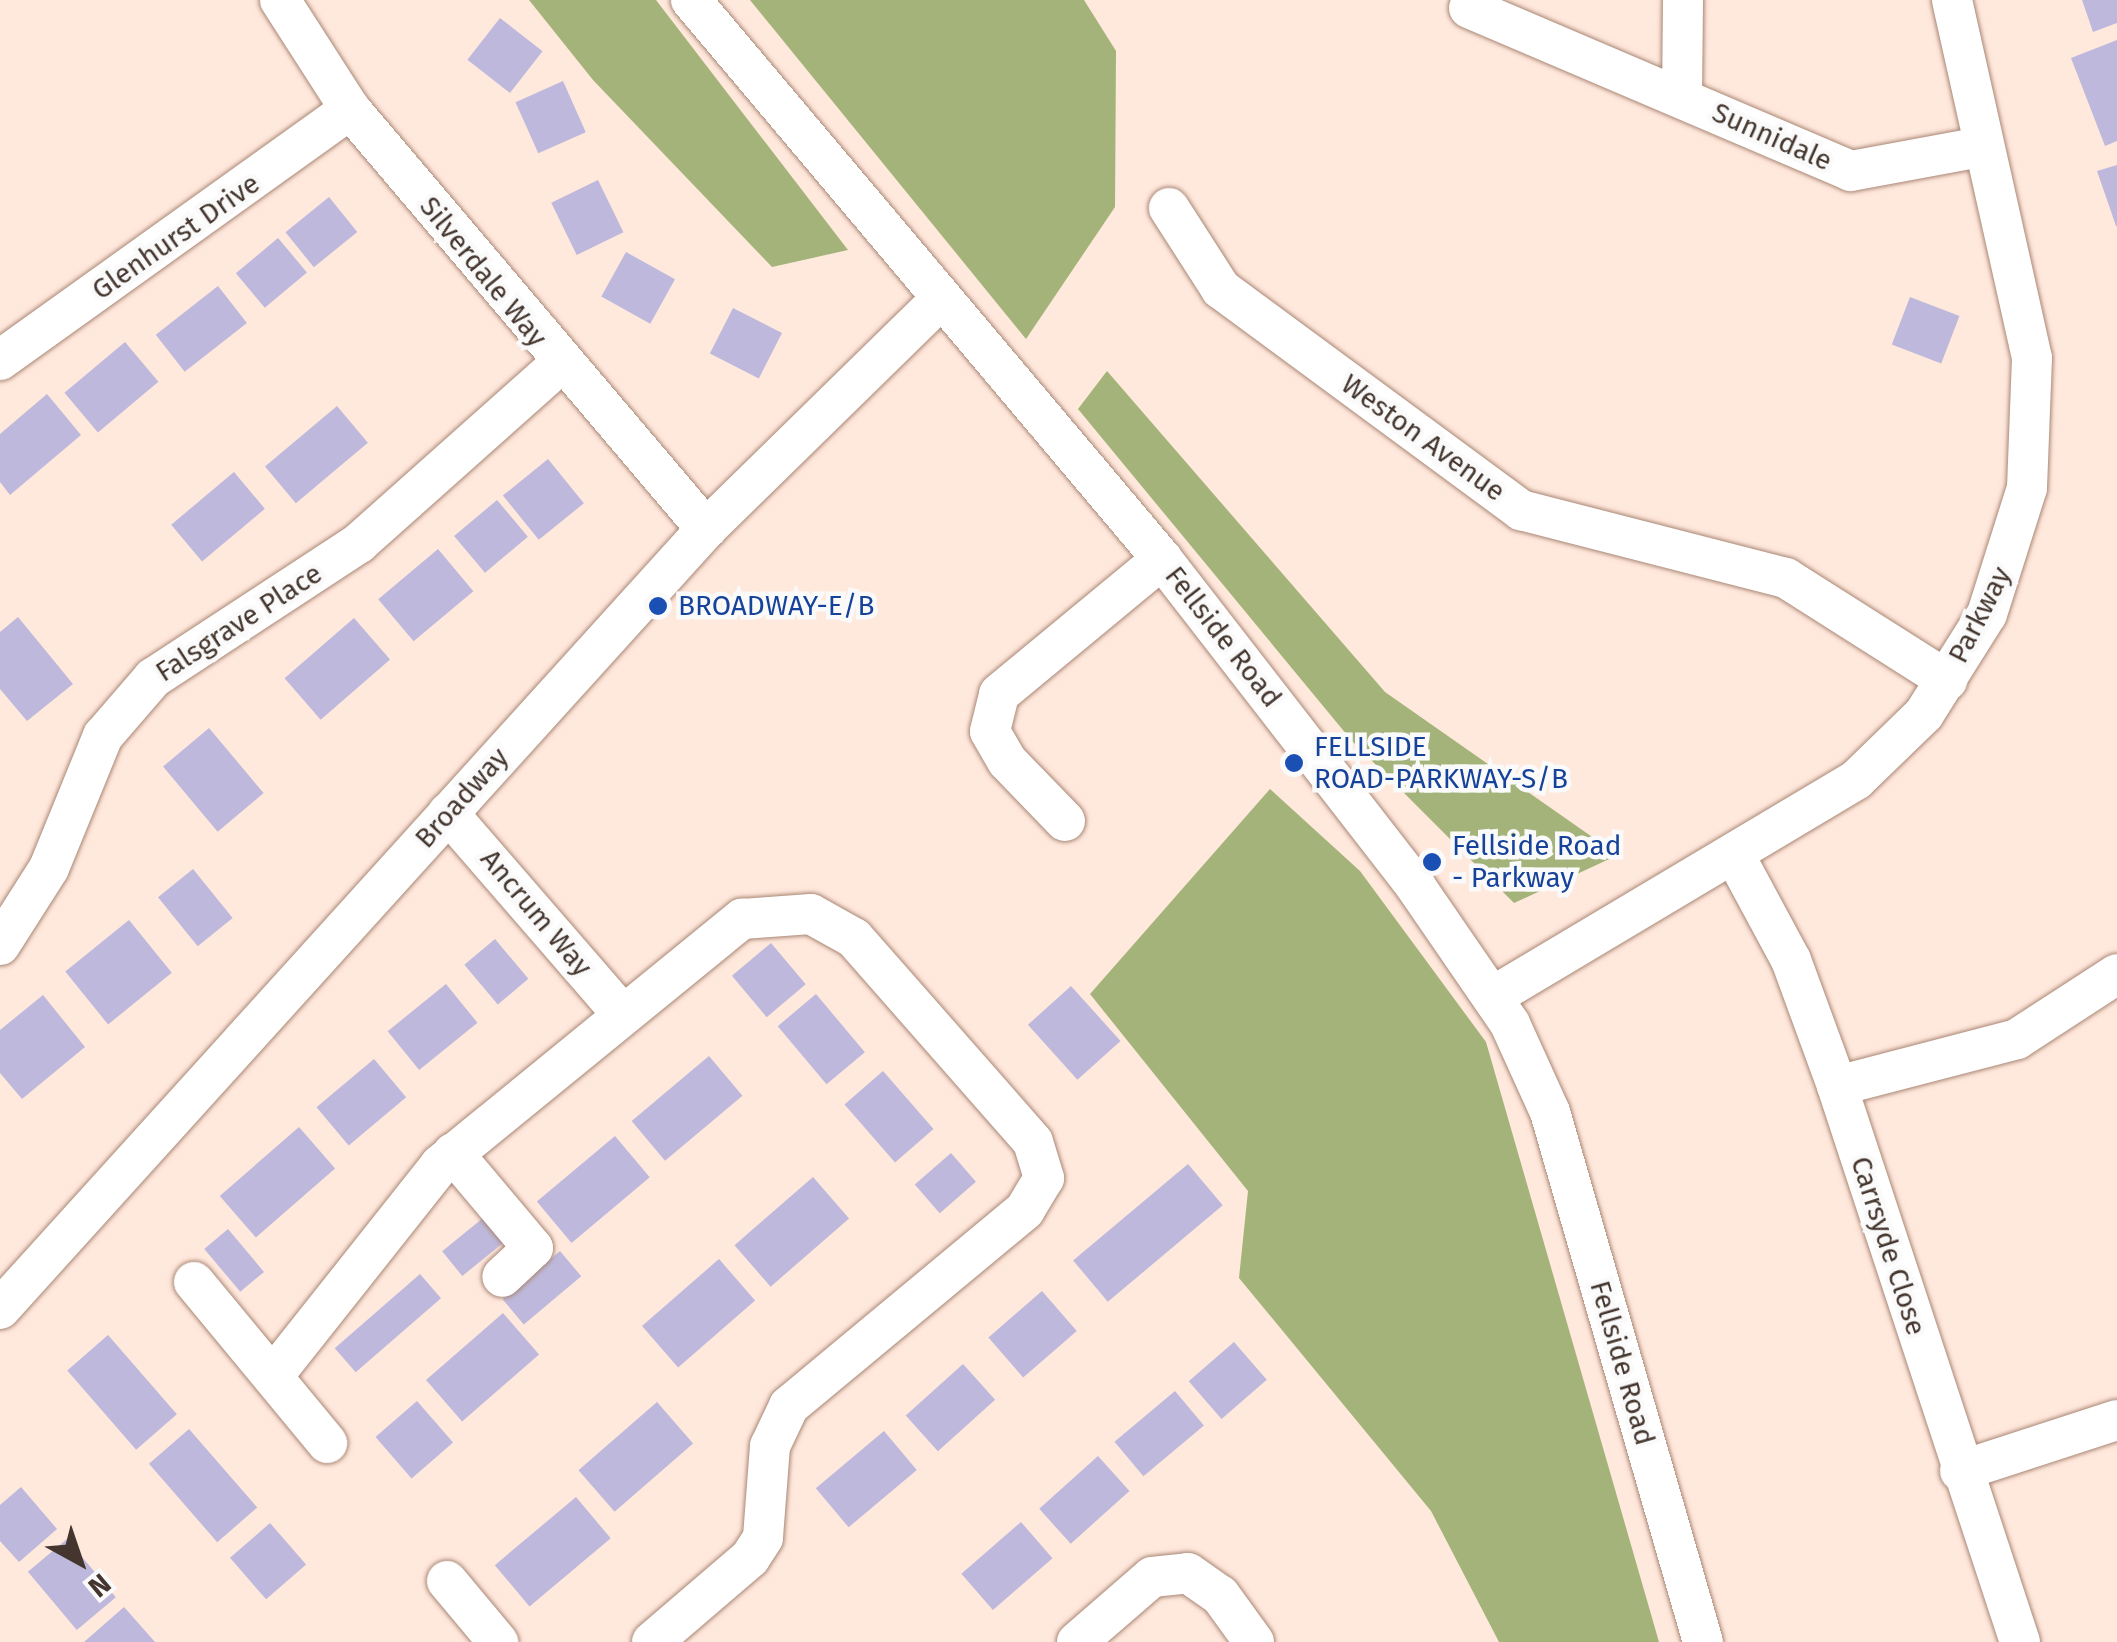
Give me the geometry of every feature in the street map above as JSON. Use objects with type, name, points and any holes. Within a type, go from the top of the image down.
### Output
[{"type":"street","name":"Silverdale Way","points":[[280,0],[350,110],[559,365],[706,529]]},
{"type":"street","name":"Fellside Road","points":[[691,0],[938,301],[1162,559],[1416,886],[1492,997],[1550,1112],[1702,1642]]},
{"type":"street","name":"Sunnidale","points":[[1682,97],[1683,0]]},
{"type":"street","name":"Parkway","points":[[1492,997],[1736,858],[1869,769],[1947,680],[1987,614],[2027,488],[2032,358],[1981,147],[1952,0]]},
{"type":"street","name":"Sunnidale","points":[[1470,8],[1850,172],[1981,147]]},
{"type":"street","name":"Glenhurst Drive","points":[[0,360],[350,110]]},
{"type":"street","name":"Weston Avenue","points":[[1169,208],[1221,289],[1520,510],[1786,578],[1947,680]]},
{"type":"street","name":"Broadway","points":[[0,1310],[706,529],[938,301]]},
{"type":"street","name":"Falsgrave Place","points":[[0,945],[48,868],[103,736],[153,678],[359,542],[559,365]]},
{"type":"street","points":[[1065,822],[1007,761],[990,732],[999,694],[1162,559]]},
{"type":"street","name":"Ancrum Way","points":[[448,813],[622,1014]]},
{"type":"street","name":"Carrsyde Close","points":[[1736,858],[1791,960],[1837,1086],[1960,1471],[2020,1642]]},
{"type":"street","points":[[273,1376],[453,1153],[742,919],[811,914],[854,938],[1032,1142],[1044,1178],[1025,1210],[789,1406],[770,1446],[763,1538],[750,1558],[652,1642]]},
{"type":"street","points":[[1837,1086],[2017,1039],[2117,974]]},
{"type":"street","points":[[453,1153],[533,1248],[502,1277]]},
{"type":"street","points":[[194,1282],[327,1442]]},
{"type":"street","points":[[1960,1471],[2117,1420]]},
{"type":"street","points":[[1077,1642],[1152,1577],[1188,1573],[1220,1596],[1254,1642]]},
{"type":"street","points":[[448,1580],[498,1642]]},
{"type":"green space","points":[[529,0],[656,0],[848,250],[772,267],[593,80]]},
{"type":"green space","points":[[750,0],[1084,0],[1116,51],[1115,207],[1026,339]]},
{"type":"green space","points":[[1107,371],[1385,692],[1618,855],[1514,903],[1352,741],[1078,409]]},
{"type":"green space","points":[[1270,789],[1360,871],[1486,1042],[1659,1642],[1499,1642],[1431,1511],[1239,1278],[1248,1191],[1090,994]]},
{"type":"building","points":[[2082,0],[2117,0],[2117,23],[2093,32]]},
{"type":"building","points":[[500,18],[543,51],[510,93],[467,60]]},
{"type":"building","points":[[2117,40],[2117,141],[2105,146],[2071,58]]},
{"type":"building","points":[[563,81],[586,132],[538,153],[515,102]]},
{"type":"building","points":[[2117,165],[2117,226],[2116,226],[2097,171]]},
{"type":"building","points":[[598,180],[623,232],[577,255],[551,203]]},
{"type":"building","points":[[329,197],[357,232],[314,267],[285,232]]},
{"type":"building","points":[[278,238],[307,272],[265,308],[236,273]]},
{"type":"building","points":[[626,252],[675,279],[650,324],[601,297]]},
{"type":"building","points":[[218,286],[247,323],[185,372],[156,335]]},
{"type":"building","points":[[1910,297],[1959,316],[1941,364],[1892,345]]},
{"type":"building","points":[[733,308],[782,333],[759,378],[710,353]]},
{"type":"building","points":[[125,342],[158,382],[98,433],[64,393]]},
{"type":"building","points":[[47,394],[81,435],[10,495],[0,482],[0,434]]},
{"type":"building","points":[[337,406],[368,443],[296,503],[265,466]]},
{"type":"building","points":[[548,459],[584,503],[539,540],[503,496]]},
{"type":"building","points":[[234,472],[265,509],[202,561],[171,525]]},
{"type":"building","points":[[497,500],[528,537],[485,573],[454,536]]},
{"type":"building","points":[[438,549],[473,591],[414,641],[378,599]]},
{"type":"building","points":[[18,617],[73,684],[27,721],[0,689],[0,632]]},
{"type":"building","points":[[354,618],[390,660],[321,720],[285,678]]},
{"type":"building","points":[[209,728],[264,793],[218,832],[163,767]]},
{"type":"building","points":[[193,869],[233,918],[198,946],[158,897]]},
{"type":"building","points":[[129,920],[172,973],[108,1024],[65,972]]},
{"type":"building","points":[[495,939],[528,979],[498,1005],[464,965]]},
{"type":"building","points":[[771,943],[806,984],[767,1017],[732,976]]},
{"type":"building","points":[[446,984],[477,1023],[419,1070],[388,1031]]},
{"type":"building","points":[[1071,986],[1121,1041],[1077,1080],[1028,1025]]},
{"type":"building","points":[[816,994],[865,1052],[827,1084],[778,1026]]},
{"type":"building","points":[[43,995],[85,1047],[22,1099],[0,1073],[0,1030]]},
{"type":"building","points":[[709,1056],[742,1096],[665,1161],[632,1121]]},
{"type":"building","points":[[374,1059],[406,1097],[349,1146],[317,1107]]},
{"type":"building","points":[[883,1071],[934,1129],[895,1163],[845,1104]]},
{"type":"building","points":[[299,1127],[335,1169],[256,1237],[220,1196]]},
{"type":"building","points":[[615,1136],[650,1177],[572,1243],[537,1202]]},
{"type":"building","points":[[951,1153],[976,1182],[940,1213],[915,1184]]},
{"type":"building","points":[[1188,1164],[1223,1205],[1108,1302],[1073,1260]]},
{"type":"building","points":[[813,1177],[849,1219],[771,1287],[735,1245]]},
{"type":"building","points":[[488,1214],[508,1239],[462,1276],[442,1251]]},
{"type":"building","points":[[228,1229],[264,1272],[240,1292],[204,1249]]},
{"type":"building","points":[[560,1251],[581,1276],[524,1324],[503,1299]]},
{"type":"building","points":[[719,1259],[755,1301],[678,1367],[642,1326]]},
{"type":"building","points":[[420,1274],[441,1298],[356,1372],[335,1348]]},
{"type":"building","points":[[1042,1291],[1077,1331],[1023,1378],[988,1338]]},
{"type":"building","points":[[503,1313],[539,1355],[462,1421],[426,1380]]},
{"type":"building","points":[[108,1335],[177,1414],[136,1450],[67,1370]]},
{"type":"building","points":[[1234,1342],[1267,1380],[1222,1419],[1189,1381]]},
{"type":"building","points":[[963,1364],[995,1400],[938,1451],[906,1416]]},
{"type":"building","points":[[1175,1391],[1204,1425],[1143,1476],[1114,1442]]},
{"type":"building","points":[[417,1401],[453,1443],[412,1479],[375,1437]]},
{"type":"building","points":[[657,1402],[693,1444],[615,1512],[579,1470]]},
{"type":"building","points":[[189,1429],[257,1507],[217,1542],[149,1464]]},
{"type":"building","points":[[884,1431],[917,1470],[849,1527],[816,1488]]},
{"type":"building","points":[[1098,1456],[1129,1491],[1071,1544],[1039,1509]]},
{"type":"building","points":[[21,1487],[57,1529],[19,1562],[0,1541],[0,1505]]},
{"type":"building","points":[[576,1497],[611,1538],[530,1607],[495,1565]]},
{"type":"building","points":[[1021,1522],[1052,1558],[993,1610],[961,1574]]},
{"type":"building","points":[[270,1523],[306,1565],[266,1599],[230,1558]]},
{"type":"building","points":[[67,1539],[116,1597],[77,1630],[28,1572]]},
{"type":"building","points":[[124,1607],[155,1642],[84,1642]]},
{"type":"place","name":"BROADWAY-E/B","points":[[658,606]]},
{"type":"place","name":"FELLSIDE ROAD-PARKWAY-S/B","points":[[1294,763]]},
{"type":"place","name":"Fellside Road - Parkway","points":[[1432,862]]}]
